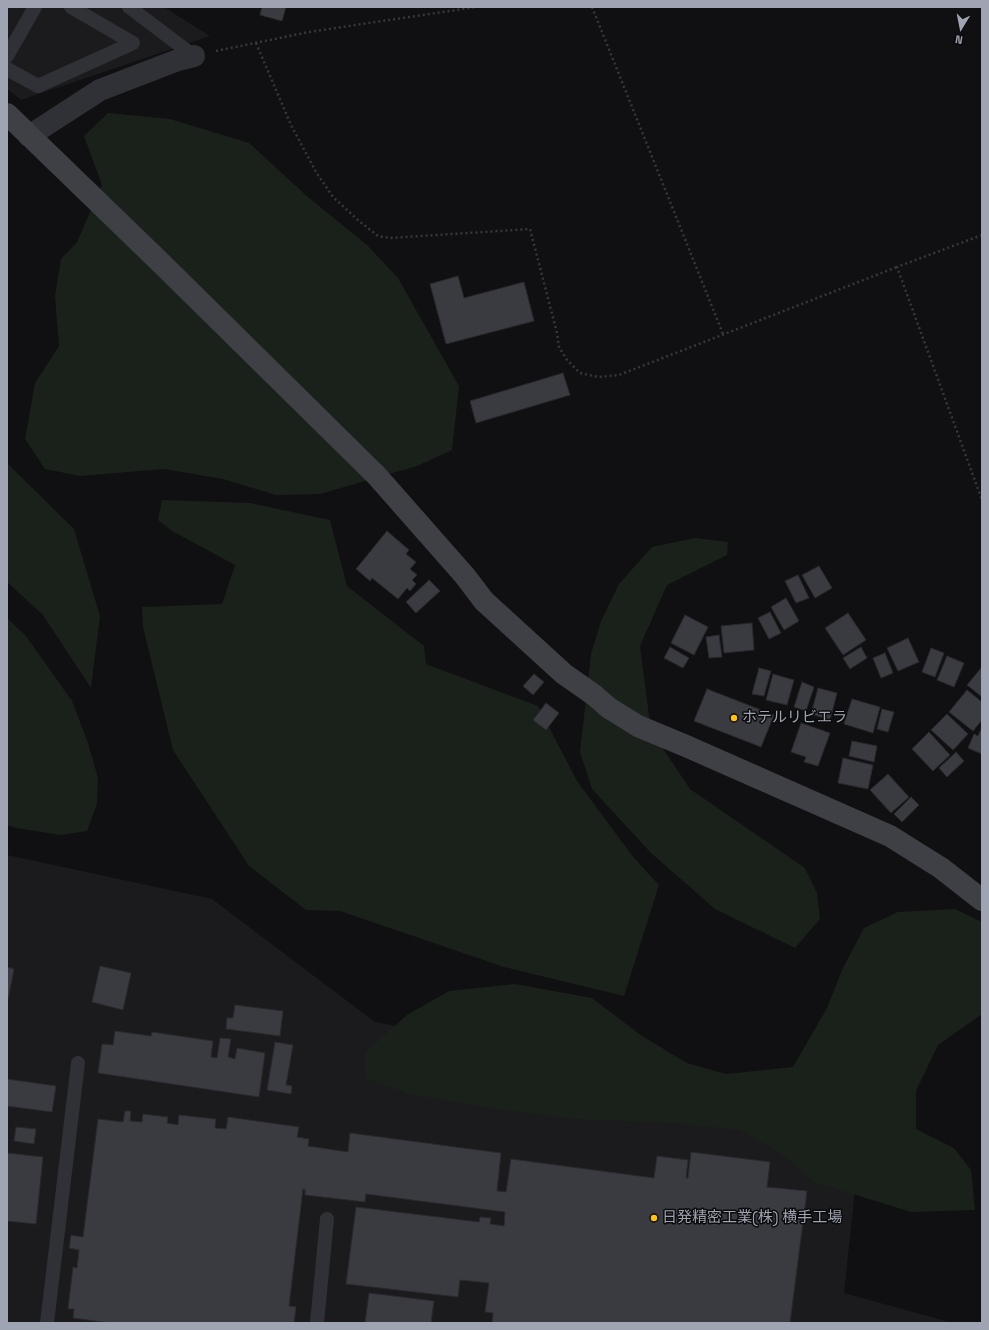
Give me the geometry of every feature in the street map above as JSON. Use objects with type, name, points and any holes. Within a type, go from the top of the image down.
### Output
[{"type":"street","points":[[29,136],[100,90],[178,60],[194,56]]},
{"type":"street","points":[[7,114],[377,476],[465,576],[484,601],[564,674],[594,695],[609,708],[638,726],[890,836],[941,868],[982,900]]},
{"type":"lane","points":[[7,56],[35,7]]},
{"type":"lane","points":[[7,69],[38,86],[133,43],[72,7]]},
{"type":"lane","points":[[129,7],[194,56]]},
{"type":"lane","points":[[47,1323],[78,1063]]},
{"type":"lane","points":[[317,1323],[327,1219]]},
{"type":"path","points":[[194,56],[309,32],[476,7]]},
{"type":"path","points":[[592,7],[723,334]]},
{"type":"path","points":[[256,43],[291,125],[316,172],[334,197],[359,221],[378,236],[390,238],[530,229],[557,333],[559,347],[567,360],[580,373],[598,377],[619,375],[982,235]]},
{"type":"path","points":[[897,267],[982,500]]},
{"type":"shaded area","points":[[7,7],[164,7],[210,36],[21,100],[7,89]]},
{"type":"shaded area","points":[[108,113],[170,119],[249,143],[308,197],[367,245],[398,278],[459,386],[452,450],[417,466],[320,494],[276,495],[223,479],[164,469],[80,476],[45,469],[25,439],[35,383],[59,346],[55,296],[61,259],[77,242],[102,185],[84,136]]},
{"type":"shaded area","points":[[7,463],[74,529],[100,616],[91,688],[43,615],[7,582]]},
{"type":"shaded area","points":[[162,500],[250,503],[330,520],[347,586],[424,646],[426,664],[538,706],[577,781],[634,858],[659,885],[624,996],[504,967],[340,911],[306,910],[249,866],[173,750],[143,627],[142,607],[222,604],[235,565],[172,531],[158,520]]},
{"type":"shaded area","points":[[695,538],[728,542],[727,555],[667,585],[640,646],[651,731],[690,789],[805,868],[817,893],[820,919],[795,948],[715,909],[651,853],[592,789],[580,752],[591,654],[601,621],[619,584],[652,547]]},
{"type":"shaded area","points":[[7,618],[26,636],[72,701],[88,743],[98,778],[97,804],[87,831],[61,835],[16,828],[7,825]]},
{"type":"shaded area","points":[[7,855],[212,899],[375,1022],[698,1082],[862,1124],[844,1293],[953,1323],[7,1323]]},
{"type":"shaded area","points":[[955,909],[982,922],[982,1014],[938,1045],[916,1091],[916,1129],[954,1148],[971,1170],[975,1210],[911,1212],[814,1182],[782,1154],[739,1130],[674,1123],[575,1119],[490,1108],[410,1094],[366,1078],[365,1053],[407,1015],[449,991],[515,984],[592,998],[642,1036],[687,1063],[726,1074],[793,1067],[827,1008],[843,968],[864,928],[898,912]]},
{"type":"building","points":[[262,7],[286,7],[282,21],[260,15]]},
{"type":"building","points":[[458,276],[464,298],[524,282],[534,321],[446,344],[430,284]]},
{"type":"building","points":[[563,373],[570,395],[476,423],[470,401]]},
{"type":"building","points":[[387,531],[409,550],[406,554],[416,562],[410,569],[417,575],[412,580],[416,584],[410,591],[407,588],[398,599],[372,578],[370,581],[356,569]]},
{"type":"building","points":[[819,566],[832,588],[815,598],[802,575]]},
{"type":"building","points":[[798,575],[809,598],[796,603],[785,581]]},
{"type":"building","points":[[429,580],[440,591],[416,613],[406,602]]},
{"type":"building","points":[[786,598],[799,621],[784,630],[771,607]]},
{"type":"building","points":[[770,612],[781,633],[769,639],[758,618]]},
{"type":"building","points":[[848,613],[866,640],[843,655],[825,628]]},
{"type":"building","points":[[685,615],[708,627],[694,655],[671,643]]},
{"type":"building","points":[[752,623],[754,650],[724,653],[721,626]]},
{"type":"building","points":[[719,635],[722,657],[709,658],[706,637]]},
{"type":"building","points":[[908,638],[919,662],[898,671],[887,648]]},
{"type":"building","points":[[670,647],[689,658],[683,668],[664,658]]},
{"type":"building","points":[[861,647],[867,658],[850,669],[843,658]]},
{"type":"building","points":[[931,648],[944,653],[935,677],[922,672]]},
{"type":"building","points":[[885,653],[893,673],[881,678],[873,658]]},
{"type":"building","points":[[947,656],[964,663],[954,687],[937,680]]},
{"type":"building","points":[[982,667],[982,697],[967,685]]},
{"type":"building","points":[[759,668],[771,671],[764,696],[752,694]]},
{"type":"building","points":[[534,674],[544,682],[533,695],[523,686]]},
{"type":"building","points":[[773,674],[794,680],[787,705],[766,700]]},
{"type":"building","points":[[802,682],[814,687],[806,711],[794,707]]},
{"type":"building","points":[[818,688],[837,693],[830,720],[811,714]]},
{"type":"building","name":"ホテルリビエラ","points":[[707,689],[774,715],[761,747],[694,721]]},
{"type":"building","points":[[967,690],[982,702],[982,720],[973,731],[949,712]]},
{"type":"building","points":[[852,699],[880,707],[873,733],[844,724]]},
{"type":"building","points":[[546,703],[559,713],[546,730],[533,720]]},
{"type":"building","points":[[882,709],[894,712],[888,732],[877,729]]},
{"type":"building","points":[[947,714],[968,734],[953,750],[931,730]]},
{"type":"building","points":[[801,723],[830,733],[818,766],[804,762],[806,757],[791,752]]},
{"type":"building","points":[[982,727],[982,754],[968,748],[974,734],[978,736]]},
{"type":"building","points":[[929,732],[950,755],[933,771],[912,749]]},
{"type":"building","points":[[852,741],[877,746],[874,762],[849,756]]},
{"type":"building","points":[[956,752],[964,761],[947,777],[939,768]]},
{"type":"building","points":[[843,758],[873,765],[868,789],[838,783]]},
{"type":"building","points":[[888,774],[909,797],[891,813],[870,790]]},
{"type":"building","points":[[911,797],[919,805],[902,822],[894,814]]},
{"type":"building","points":[[100,966],[131,973],[123,1010],[92,1002]]},
{"type":"building","points":[[7,967],[14,969],[8,1000],[7,1000]]},
{"type":"building","points":[[235,1005],[283,1011],[280,1036],[226,1029],[227,1018],[233,1018]]},
{"type":"building","points":[[115,1031],[151,1036],[152,1032],[213,1041],[211,1057],[217,1058],[220,1038],[231,1039],[228,1057],[235,1059],[237,1048],[265,1053],[259,1097],[98,1073],[102,1044],[113,1045]]},
{"type":"building","points":[[275,1042],[293,1045],[286,1085],[292,1086],[291,1094],[267,1090]]},
{"type":"building","points":[[7,1079],[56,1086],[52,1112],[7,1106]]},
{"type":"building","name":"日発精密工業(株) 横手工場","points":[[125,1111],[131,1111],[130,1121],[142,1122],[143,1114],[168,1117],[167,1123],[178,1125],[179,1115],[216,1119],[215,1128],[226,1129],[228,1117],[299,1127],[297,1137],[309,1139],[308,1146],[348,1152],[350,1133],[501,1153],[497,1191],[506,1192],[511,1159],[654,1178],[657,1156],[688,1160],[686,1178],[688,1178],[691,1152],[770,1162],[767,1187],[807,1191],[790,1323],[492,1323],[493,1313],[485,1312],[489,1283],[460,1280],[458,1297],[346,1284],[356,1207],[479,1222],[480,1217],[491,1218],[490,1224],[504,1226],[505,1212],[366,1194],[365,1202],[305,1195],[305,1189],[303,1189],[289,1306],[296,1307],[294,1323],[110,1323],[73,1318],[74,1309],[68,1309],[73,1267],[77,1268],[79,1250],[69,1248],[71,1235],[83,1237],[98,1119],[123,1122]]},
{"type":"building","points":[[16,1127],[36,1129],[34,1144],[14,1141]]},
{"type":"building","points":[[7,1153],[43,1157],[36,1224],[7,1221]]},
{"type":"building","points":[[369,1293],[434,1301],[431,1323],[365,1323]]},
{"type":"place","name":"ホテルリビエラ","points":[[734,718]]},
{"type":"place","name":"日発精密工業(株) 横手工場","points":[[654,1218]]}]
